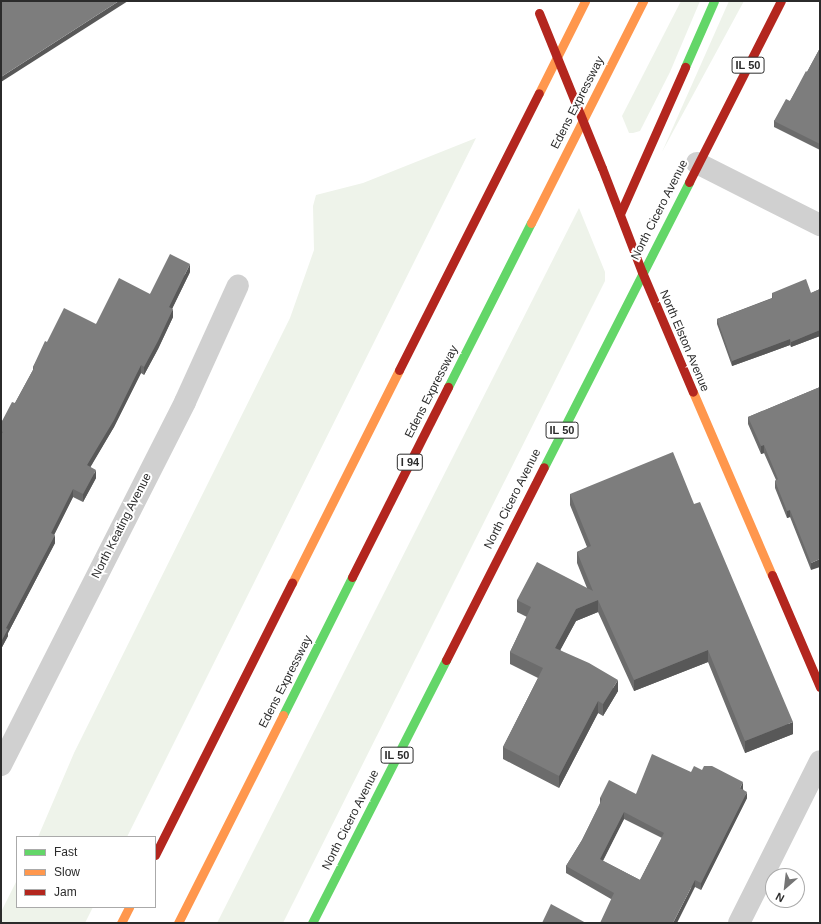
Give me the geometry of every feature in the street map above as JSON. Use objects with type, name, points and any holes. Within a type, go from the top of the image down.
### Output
[{"type":"main road","points":[[156,853],[585,1]]},
{"type":"main road","name":"Edens Expressway","points":[[178,923],[643,1]]},
{"type":"main road","points":[[620,214],[714,1]]},
{"type":"main road","name":"North Cicero Avenue","points":[[312,923],[781,1]]},
{"type":"main road","name":"North Elston Avenue","points":[[538,10],[642,272],[820,687]]},
{"type":"main road","points":[[121,923],[128,908]]},
{"type":"street","points":[[698,163],[820,225]]},
{"type":"street","name":"North Keating Avenue","points":[[1,765],[185,402],[238,285]]},
{"type":"street","points":[[739,923],[820,762]]},
{"type":"shaded area","points":[[681,1],[700,1],[670,72],[640,131],[629,133],[622,116]]},
{"type":"shaded area","points":[[729,1],[744,1],[662,152]]},
{"type":"shaded area","points":[[476,138],[127,836],[38,836],[74,753],[290,318],[314,250],[313,206],[316,195],[363,183]]},
{"type":"shaded area","points":[[579,208],[605,272],[605,281],[283,923],[217,923]]},
{"type":"shaded area","points":[[16,882],[16,908],[92,908],[85,923],[1,923],[1,912]]},
{"type":"building","points":[[1,1],[119,1],[1,77]]},
{"type":"building","points":[[820,48],[820,144],[774,121],[786,99],[790,101]]},
{"type":"building","points":[[170,254],[190,264],[169,307],[173,309],[144,367],[141,365],[114,420],[87,465],[96,470],[83,494],[73,489],[51,533],[55,535],[6,628],[8,629],[1,642],[1,435],[3,432],[1,431],[1,423],[12,402],[15,403],[34,368],[33,367],[45,341],[47,342],[64,308],[96,324],[119,278],[150,294]]},
{"type":"building","points":[[806,279],[811,293],[820,289],[820,330],[791,342],[790,339],[732,361],[717,319],[773,298],[772,293]]},
{"type":"building","points":[[820,387],[820,559],[811,563],[790,510],[787,511],[775,481],[778,479],[764,445],[761,446],[748,417]]},
{"type":"building","points":[[673,452],[694,504],[700,502],[793,722],[745,741],[708,650],[634,680],[598,600],[576,609],[555,648],[589,663],[618,680],[603,704],[598,701],[559,776],[503,747],[543,668],[510,652],[531,607],[517,600],[537,562],[593,591],[577,552],[591,546],[570,494]]},
{"type":"building","points":[[652,754],[691,772],[694,766],[702,770],[704,766],[712,766],[743,782],[740,788],[747,792],[701,883],[695,880],[673,923],[600,923],[614,893],[566,866],[582,840],[602,799],[600,798],[609,780],[636,794]],"holes":[[[624,812],[664,833],[640,880],[600,859]]]},
{"type":"building","points":[[551,904],[586,923],[542,923]]},
{"type":"traffic: fast","points":[[685,67],[714,1]]},
{"type":"traffic: fast","points":[[544,467],[689,182]]},
{"type":"traffic: fast","points":[[448,387],[531,223]]},
{"type":"traffic: fast","points":[[283,715],[352,577]]},
{"type":"traffic: fast","points":[[312,923],[446,660]]},
{"type":"traffic: slow","points":[[539,93],[585,1]]},
{"type":"traffic: slow","points":[[531,223],[643,1]]},
{"type":"traffic: slow","points":[[292,583],[399,370]]},
{"type":"traffic: slow","points":[[693,392],[772,575]]},
{"type":"traffic: slow","points":[[178,923],[283,715]]},
{"type":"traffic: slow","points":[[121,923],[128,908]]},
{"type":"traffic: jam","points":[[689,182],[781,1]]},
{"type":"traffic: jam","points":[[539,13],[602,168]]},
{"type":"traffic: jam","points":[[620,214],[685,67]]},
{"type":"traffic: jam","points":[[399,370],[539,93]]},
{"type":"traffic: jam","points":[[602,168],[642,272],[693,392]]},
{"type":"traffic: jam","points":[[352,577],[448,387]]},
{"type":"traffic: jam","points":[[446,660],[544,467]]},
{"type":"traffic: jam","points":[[772,575],[820,687]]},
{"type":"traffic: jam","points":[[156,853],[292,583]]}]
